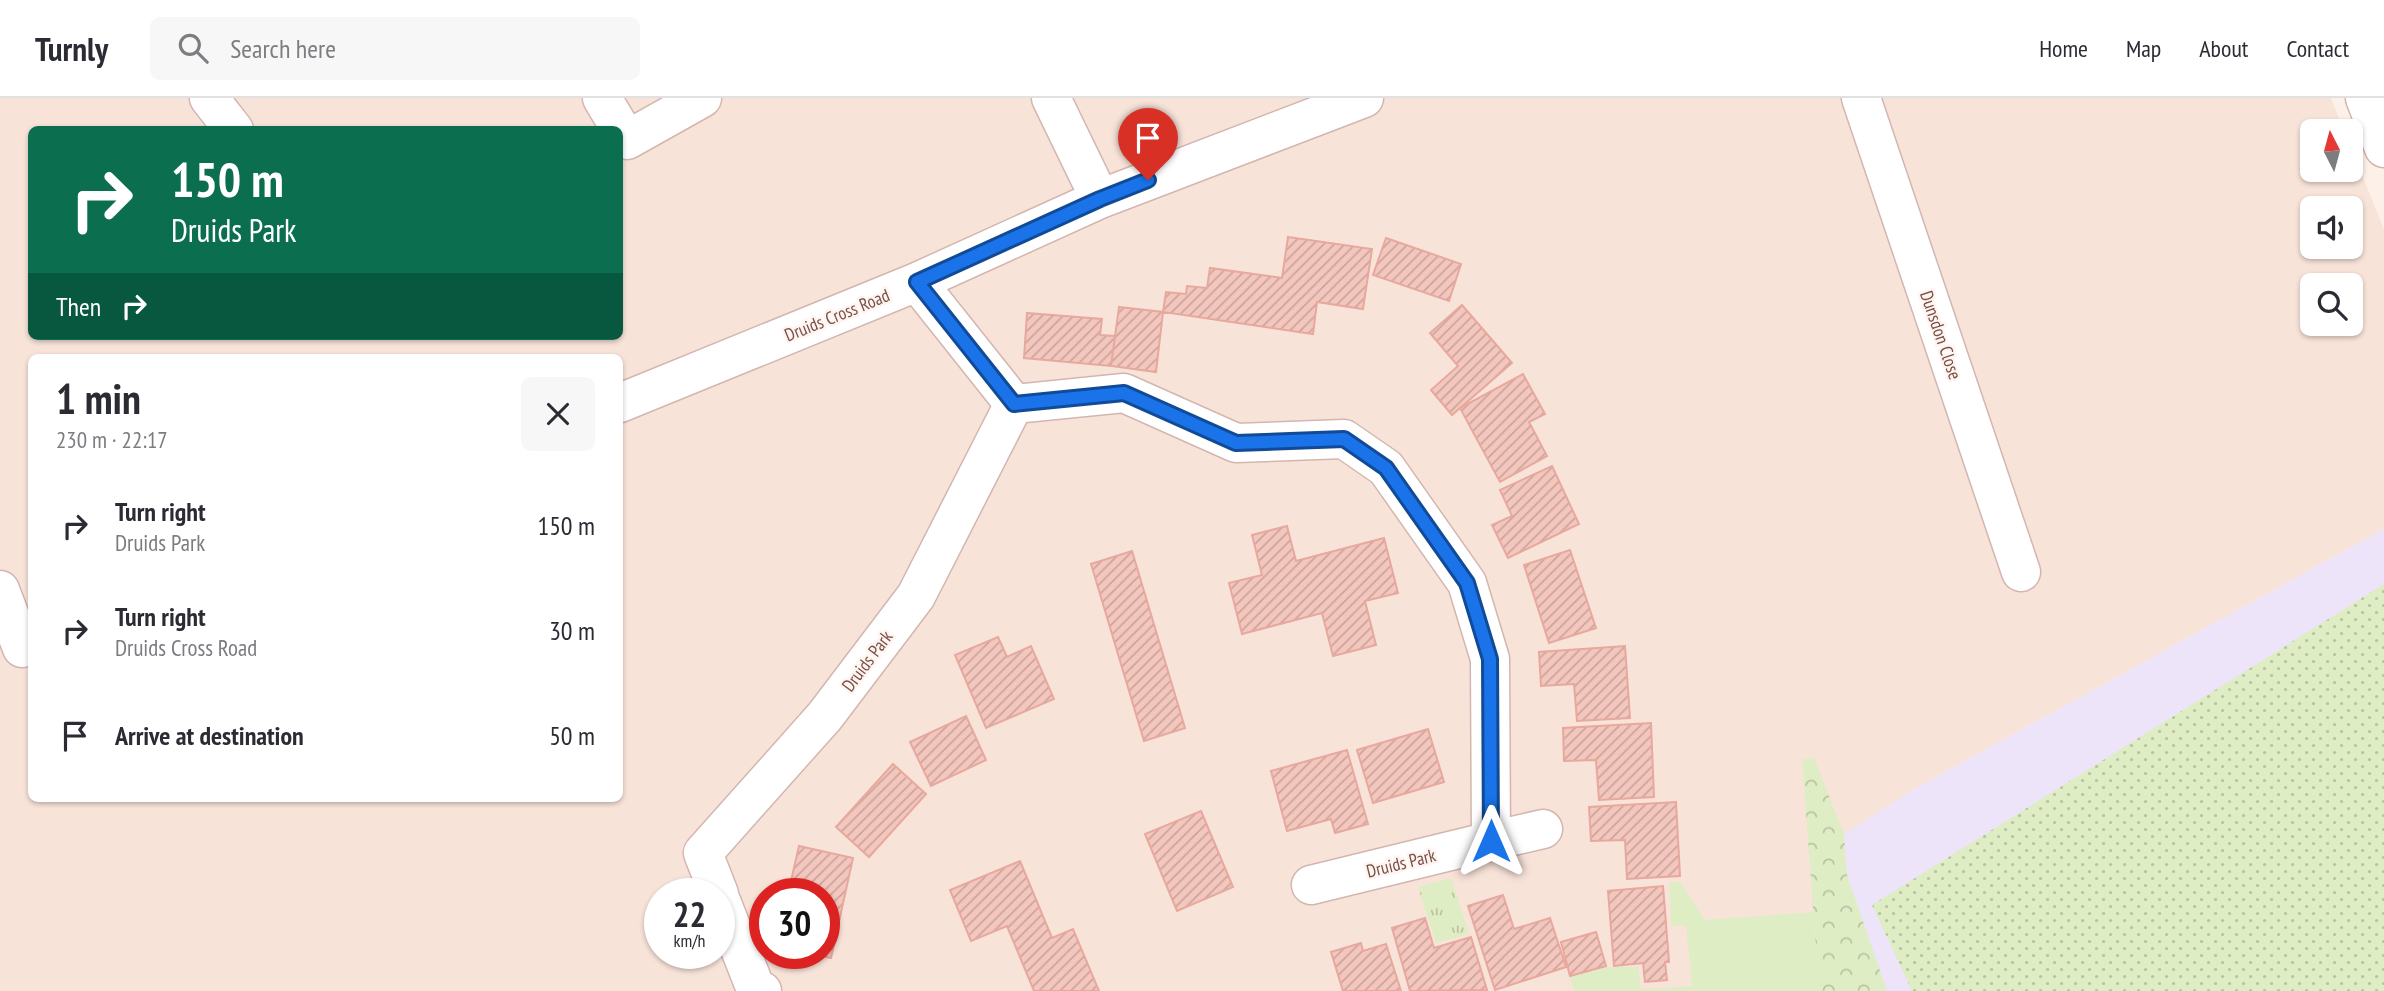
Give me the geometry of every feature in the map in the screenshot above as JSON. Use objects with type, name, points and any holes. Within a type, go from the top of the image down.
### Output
[{"type":"street","points":[[209,98],[231,126]]},
{"type":"street","points":[[602,98],[616,126]]},
{"type":"street","points":[[623,141],[702,98]]},
{"type":"street","points":[[1051,98],[1100,199]]},
{"type":"street","name":"Druids Cross Road","points":[[623,402],[917,282],[1100,199],[1364,98]]},
{"type":"street","name":"Dunsdon Close","points":[[1861,98],[2021,572]]},
{"type":"street","points":[[2364,98],[2384,148]]},
{"type":"street","points":[[917,282],[1014,404],[1124,393],[1236,443],[1344,439],[1386,468],[1467,583],[1490,659],[1491,841]]},
{"type":"street","name":"Druids Park","points":[[713,878],[703,853],[825,716],[916,596],[1014,404]]},
{"type":"street","points":[[0,590],[18,650]]},
{"type":"street","name":"Druids Park","points":[[1311,885],[1543,829]]},
{"type":"street","name":"Druids Park","points":[[735,936],[755,988],[762,991]]},
{"type":"shaded area","points":[[0,98],[2331,98],[2339,119],[2300,119],[2300,182],[2363,182],[2363,178],[2384,229],[2384,529],[1911,791],[1813,912],[1819,991],[0,991]]},
{"type":"shaded area","points":[[2384,529],[2384,991],[1819,991],[1813,912],[1844,834],[1911,791]]},
{"type":"green space","points":[[2384,584],[2384,991],[1912,991],[1872,905]]},
{"type":"green space","points":[[1814,758],[1844,834],[1847,875],[1887,991],[1819,991],[1802,759]]},
{"type":"green space","points":[[1451,878],[1469,934],[1436,943],[1418,887]]},
{"type":"green space","points":[[1669,882],[1680,882],[1705,920],[1813,912],[1819,991],[1574,991],[1570,976],[1604,967],[1638,967],[1641,989],[1692,986],[1686,926],[1671,926]]},
{"type":"building","points":[[1288,237],[1372,249],[1363,309],[1317,302],[1313,334],[1163,312],[1166,292],[1186,294],[1187,286],[1207,288],[1210,268],[1282,278]]},
{"type":"building","points":[[1386,238],[1461,264],[1449,301],[1373,275]]},
{"type":"building","points":[[1462,305],[1512,363],[1452,415],[1431,390],[1458,366],[1430,333]]},
{"type":"building","points":[[1119,307],[1163,312],[1156,372],[1111,366]]},
{"type":"building","points":[[1027,313],[1102,319],[1100,335],[1115,336],[1111,366],[1024,358]]},
{"type":"building","points":[[1523,374],[1545,414],[1529,422],[1547,456],[1500,482],[1460,408]]},
{"type":"building","points":[[1552,466],[1579,524],[1508,558],[1492,525],[1512,516],[1500,490]]},
{"type":"building","points":[[1287,526],[1296,561],[1384,538],[1398,593],[1365,601],[1376,645],[1333,656],[1322,613],[1242,634],[1229,583],[1262,575],[1252,535]]},
{"type":"building","points":[[1570,550],[1596,628],[1549,643],[1524,565]]},
{"type":"building","points":[[1132,551],[1185,728],[1144,741],[1091,564]]},
{"type":"building","points":[[998,637],[1007,657],[1031,646],[1054,699],[986,728],[955,655]]},
{"type":"building","points":[[1625,646],[1630,718],[1577,721],[1574,684],[1541,686],[1539,652]]},
{"type":"building","points":[[966,716],[986,760],[931,786],[910,742]]},
{"type":"building","points":[[1651,723],[1654,797],[1599,800],[1596,760],[1564,761],[1563,728]]},
{"type":"building","points":[[1428,729],[1444,782],[1373,803],[1357,750]]},
{"type":"building","points":[[1347,750],[1368,824],[1335,833],[1331,819],[1287,831],[1271,771]]},
{"type":"building","points":[[893,764],[926,794],[869,857],[836,827]]},
{"type":"building","points":[[1676,802],[1680,876],[1627,879],[1625,840],[1591,841],[1589,807]]},
{"type":"building","points":[[1201,811],[1233,887],[1177,911],[1145,834]]},
{"type":"building","points":[[799,846],[853,858],[840,917],[840,878],[792,878]]},
{"type":"building","points":[[1020,861],[1052,938],[1073,929],[1099,991],[1034,991],[1007,926],[971,941],[950,890]]},
{"type":"building","points":[[1663,886],[1669,962],[1665,962],[1667,980],[1645,982],[1643,963],[1614,966],[1608,891]]},
{"type":"building","points":[[1503,895],[1514,929],[1550,918],[1566,967],[1495,990],[1468,906]]},
{"type":"building","points":[[1425,918],[1434,948],[1471,937],[1487,990],[1410,991],[1392,928]]},
{"type":"building","points":[[1596,932],[1606,966],[1570,976],[1561,942]]},
{"type":"building","points":[[1361,943],[1363,951],[1386,944],[1401,991],[1343,991],[1331,952]]},
{"type":"route","points":[[1148,180],[917,282],[1014,404],[1124,393],[1236,443],[1344,439],[1386,468],[1467,583],[1490,659],[1491,841]]}]
